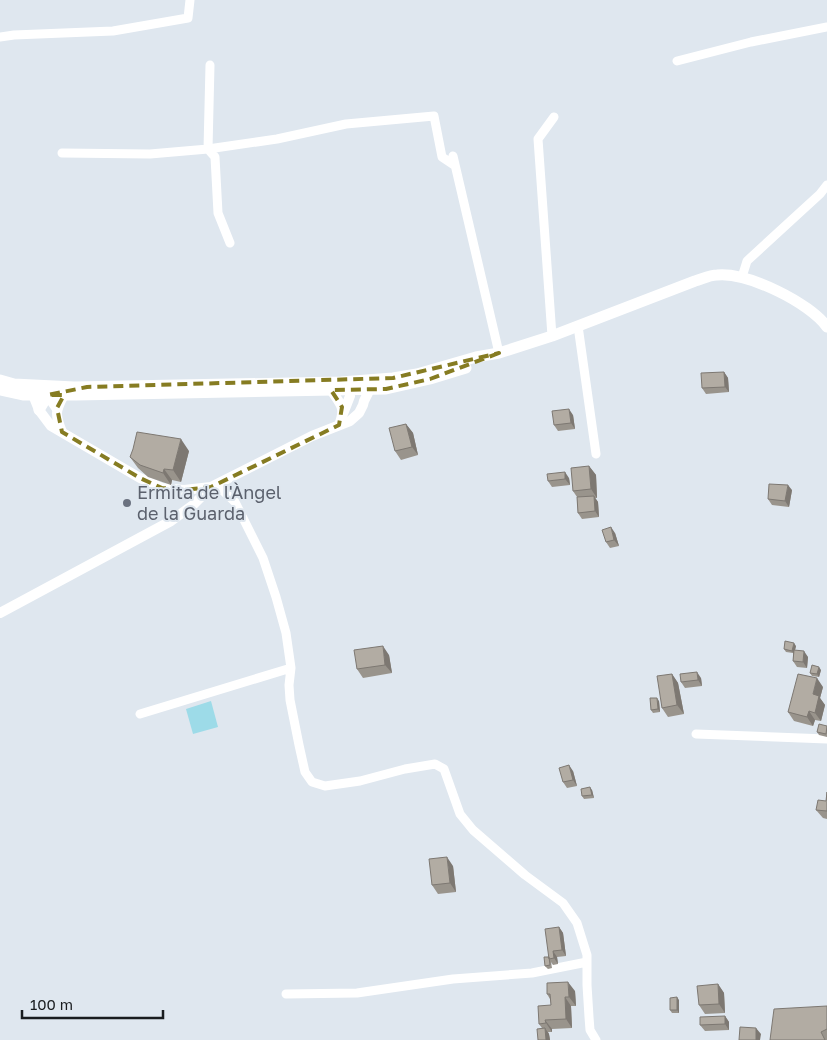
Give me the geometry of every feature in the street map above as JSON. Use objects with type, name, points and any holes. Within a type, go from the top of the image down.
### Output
[{"type":"main road","points":[[0,390],[24,395],[64,395],[331,390],[353,393],[370,389],[386,389],[430,380],[478,364],[500,353],[552,336],[695,281],[717,275],[742,277],[773,288],[808,309],[824,322],[827,327]]},
{"type":"main road","points":[[0,380],[14,384],[87,386],[341,382],[401,377],[476,357],[500,353]]},
{"type":"main road","points":[[353,393],[364,385],[390,383],[401,377]]},
{"type":"main road","points":[[256,383],[264,387],[348,386],[353,393],[364,401]]},
{"type":"main road","points":[[0,386],[48,395],[57,408]]},
{"type":"main road","points":[[39,410],[48,395],[57,390],[73,390],[87,386]]},
{"type":"street","points":[[0,37],[113,31],[188,18],[190,0]]},
{"type":"street","points":[[677,62],[751,42],[827,27]]},
{"type":"street","points":[[210,65],[208,150],[215,157],[218,213],[230,243]]},
{"type":"street","points":[[62,153],[150,154],[208,150],[346,124],[434,116],[442,157],[453,161],[500,353]]},
{"type":"street","points":[[552,336],[538,139],[554,117]]},
{"type":"street","points":[[742,277],[747,261],[820,194],[827,185]]},
{"type":"street","points":[[578,326],[596,454]]},
{"type":"street","points":[[0,613],[36,592],[172,521],[193,505],[211,487],[312,436],[350,420],[359,413],[370,389]]},
{"type":"street","points":[[331,390],[342,407],[343,414]]},
{"type":"street","points":[[339,425],[353,393]]},
{"type":"street","points":[[33,395],[39,410],[51,426],[140,478],[162,488],[184,490],[211,487],[223,491],[235,502],[263,558],[286,633],[291,668],[290,700],[305,772],[312,782],[325,786],[360,781],[405,769],[435,764],[444,769],[460,814],[473,830],[525,875],[563,904],[577,923],[587,955],[590,1030],[596,1040]]},
{"type":"street","points":[[62,432],[57,420],[57,408],[64,395]]},
{"type":"street","points":[[140,714],[291,668]]},
{"type":"street","points":[[696,734],[827,739]]},
{"type":"street","points":[[286,994],[357,993],[453,979],[532,972],[587,962]]},
{"type":"highlighted area","points":[[499,353],[430,379],[386,389],[331,390],[342,407],[339,425],[211,487],[184,490],[162,488],[140,478],[62,432],[57,408],[64,395],[48,395],[87,387],[393,378]]},
{"type":"water","points":[[211,701],[218,727],[193,734],[186,709]]},
{"type":"building","points":[[724,372],[725,387],[702,388],[701,373]]},
{"type":"building","points":[[569,409],[571,423],[554,425],[552,411]]},
{"type":"building","points":[[406,424],[412,447],[395,451],[389,428]]},
{"type":"building","points":[[137,432],[181,439],[173,470],[164,469],[163,473],[140,465],[130,457]]},
{"type":"building","points":[[589,466],[591,489],[573,491],[571,468]]},
{"type":"building","points":[[565,472],[565,479],[548,481],[547,474]]},
{"type":"building","points":[[769,484],[788,485],[785,501],[768,499]]},
{"type":"building","points":[[594,496],[595,511],[578,513],[577,497]]},
{"type":"building","points":[[611,527],[614,540],[606,542],[602,530]]},
{"type":"building","points":[[785,641],[794,643],[792,651],[784,649]]},
{"type":"building","points":[[383,646],[385,665],[357,669],[354,650]]},
{"type":"building","points":[[794,650],[804,651],[803,662],[793,661]]},
{"type":"building","points":[[812,665],[819,667],[817,674],[810,673]]},
{"type":"building","points":[[697,672],[698,680],[681,682],[680,674]]},
{"type":"building","points":[[672,674],[677,705],[662,708],[657,676]]},
{"type":"building","points":[[798,674],[817,678],[813,694],[819,696],[815,713],[809,711],[807,717],[788,712]]},
{"type":"building","points":[[650,698],[657,698],[658,709],[651,710]]},
{"type":"building","points":[[819,724],[827,726],[826,734],[817,732]]},
{"type":"building","points":[[569,765],[573,780],[563,782],[559,768]]},
{"type":"building","points":[[590,787],[592,795],[582,796],[581,789]]},
{"type":"building","points":[[827,792],[827,811],[816,810],[818,800],[826,801]]},
{"type":"building","points":[[447,857],[450,883],[432,885],[429,859]]},
{"type":"building","points":[[559,927],[562,950],[553,951],[554,958],[549,959],[545,929]]},
{"type":"building","points":[[544,957],[549,957],[550,965],[545,966]]},
{"type":"building","points":[[568,982],[569,997],[565,997],[566,1019],[545,1020],[546,1023],[539,1024],[538,1006],[551,1005],[550,994],[547,994],[547,983]]},
{"type":"building","points":[[718,984],[719,1004],[699,1005],[697,986]]},
{"type":"building","points":[[677,997],[677,1010],[670,1010],[670,998]]},
{"type":"building","points":[[827,1006],[827,1029],[821,1032],[825,1040],[770,1040],[774,1009]]},
{"type":"building","points":[[725,1016],[725,1024],[700,1025],[700,1017]]},
{"type":"building","points":[[740,1027],[756,1028],[756,1040],[739,1040]]},
{"type":"building","points":[[545,1028],[546,1040],[538,1040],[537,1029]]},
{"type":"place","name":"Ermita de l'Àngel de la Guarda","points":[[127,503]]}]
